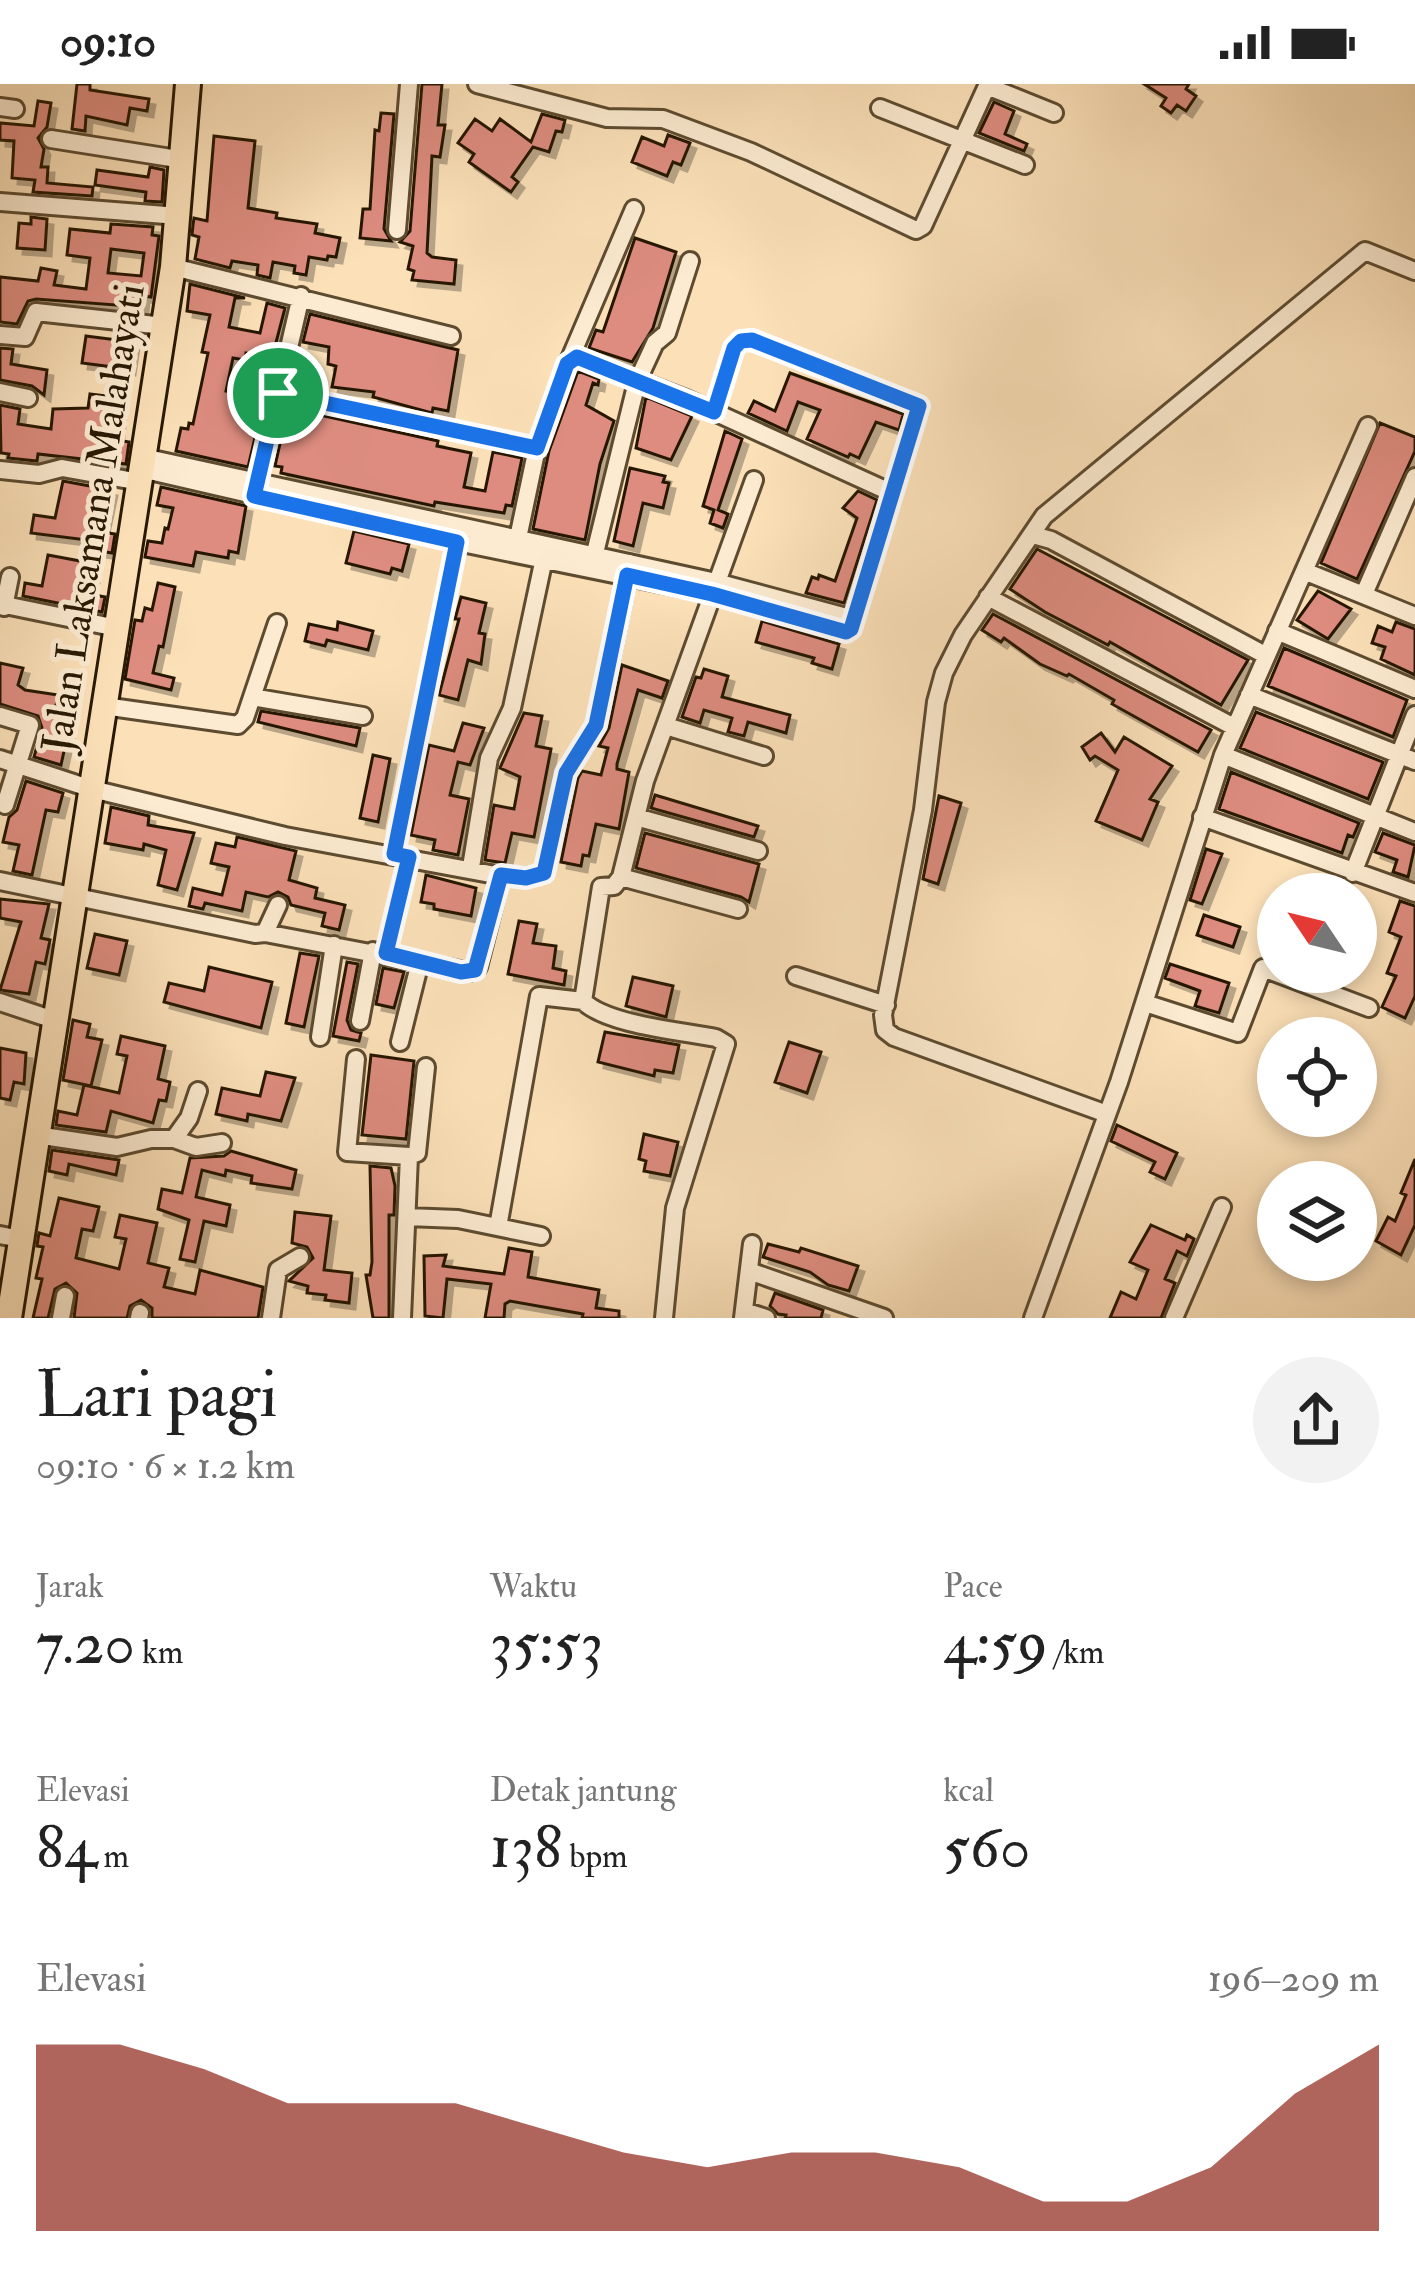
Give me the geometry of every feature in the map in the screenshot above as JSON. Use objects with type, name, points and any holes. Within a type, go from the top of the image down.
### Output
[{"type":"highway","name":"Jalan Laksamana Malahayati","points":[[9,1318],[10,1237],[36,1135],[173,267],[188,84]]},
{"type":"street","points":[[397,230],[410,84]]},
{"type":"street","points":[[476,84],[607,118],[664,119],[751,152],[913,229],[923,226],[987,85],[1054,113]]},
{"type":"street","points":[[880,108],[1024,165]]},
{"type":"street","points":[[51,139],[184,160]]},
{"type":"street","points":[[0,202],[178,216]]},
{"type":"street","points":[[518,538],[537,448],[634,209]]},
{"type":"street","points":[[1106,1114],[885,1030],[944,674],[988,597],[1050,511],[1365,251],[1415,271]]},
{"type":"street","points":[[593,562],[637,382],[655,343],[667,333],[690,261]]},
{"type":"street","points":[[173,267],[451,336]]},
{"type":"street","points":[[256,489],[302,296]]},
{"type":"street","points":[[0,335],[25,337],[36,312],[164,326]]},
{"type":"street","points":[[0,470],[39,474],[62,468],[142,470],[256,489],[854,619],[919,406],[752,340],[734,348],[714,412]]},
{"type":"street","points":[[569,361],[587,358],[892,494]]},
{"type":"street","points":[[0,392],[28,398]]},
{"type":"street","points":[[278,393],[537,448]]},
{"type":"street","points":[[1033,1318],[1145,1003],[1223,755],[1368,426]]},
{"type":"street","points":[[1364,594],[1415,477]]},
{"type":"street","points":[[583,1001],[601,886],[614,886],[620,877],[666,726],[754,480]]},
{"type":"street","points":[[459,535],[518,538],[546,552]]},
{"type":"street","points":[[360,1021],[402,856],[459,535]]},
{"type":"street","points":[[1033,535],[1051,540],[1265,655]]},
{"type":"street","points":[[471,868],[489,758],[512,709],[546,552]]},
{"type":"street","points":[[0,759],[92,789],[285,836],[501,875],[526,878],[544,873],[566,773],[596,725],[628,569]]},
{"type":"street","points":[[1304,571],[1415,616]]},
{"type":"street","points":[[10,577],[4,606],[117,628]]},
{"type":"street","points":[[988,597],[1234,727]]},
{"type":"street","points":[[104,706],[234,727],[242,723],[277,623]]},
{"type":"street","points":[[1277,631],[1415,688]]},
{"type":"street","points":[[1250,695],[1407,758]]},
{"type":"street","points":[[252,697],[363,716]]},
{"type":"street","points":[[1202,817],[1353,873],[1373,816],[1407,758],[1415,715]]},
{"type":"street","points":[[0,716],[30,725],[5,805]]},
{"type":"street","points":[[666,726],[764,757]]},
{"type":"street","points":[[1223,755],[1415,832]]},
{"type":"street","points":[[636,817],[758,851]]},
{"type":"street","points":[[0,881],[72,899],[380,952],[461,972],[478,967],[501,875]]},
{"type":"street","points":[[620,877],[738,909]]},
{"type":"street","points":[[1377,881],[1415,893]]},
{"type":"street","points":[[265,933],[278,905]]},
{"type":"street","points":[[320,1037],[334,945]]},
{"type":"street","points":[[400,1042],[419,962]]},
{"type":"street","points":[[1145,1003],[1238,1033],[1260,972],[1266,968],[1370,1008]]},
{"type":"street","points":[[796,976],[886,1005]]},
{"type":"street","points":[[498,1227],[538,996],[583,1001],[593,1010],[644,1025],[716,1038],[726,1044],[675,1208],[664,1318]]},
{"type":"street","points":[[0,1002],[54,1020]]},
{"type":"street","points":[[356,1060],[347,1152],[417,1153],[426,1067]]},
{"type":"street","points":[[174,1138],[198,1090]]},
{"type":"street","points":[[36,1135],[117,1147],[174,1138],[196,1148],[222,1143]]},
{"type":"street","points":[[403,1318],[409,1156]]},
{"type":"street","points":[[1174,1318],[1222,1207]]},
{"type":"street","points":[[407,1217],[458,1219],[541,1235]]},
{"type":"street","points":[[752,1244],[743,1314],[766,1318]]},
{"type":"street","points":[[271,1318],[278,1270],[300,1257]]},
{"type":"street","points":[[749,1271],[863,1315],[884,1318]]},
{"type":"street","points":[[61,1318],[65,1297]]},
{"type":"building","points":[[77,84],[149,99],[147,111],[130,108],[127,125],[86,116],[85,131],[72,129]]},
{"type":"building","points":[[422,84],[442,84],[438,125],[445,125],[440,157],[432,156],[427,253],[456,260],[454,284],[412,280],[414,271],[408,269],[413,246],[400,242],[410,231]]},
{"type":"building","points":[[1144,84],[1189,84],[1186,89],[1196,96],[1186,111],[1177,105],[1171,113],[1161,106],[1166,98]]},
{"type":"building","points":[[38,101],[51,103],[47,127],[38,138],[44,149],[41,167],[48,167],[47,183],[93,187],[92,196],[33,192],[35,180],[12,178],[14,141],[0,140],[0,123],[34,126]]},
{"type":"building","points":[[994,102],[1014,111],[1005,134],[1027,144],[1024,151],[979,133]]},
{"type":"building","points":[[381,113],[394,114],[384,229],[391,241],[360,238],[363,209],[370,209],[375,130],[379,131]]},
{"type":"building","points":[[542,114],[565,120],[562,132],[556,131],[549,152],[533,147],[512,177],[518,182],[511,192],[469,162],[474,154],[458,143],[475,119],[492,131],[500,119],[531,142]]},
{"type":"building","points":[[668,135],[690,143],[681,165],[673,162],[667,176],[632,162],[642,137],[664,146]]},
{"type":"building","points":[[214,136],[255,141],[248,208],[317,224],[315,233],[340,238],[336,257],[309,257],[306,275],[294,273],[295,266],[273,262],[270,278],[257,275],[258,265],[232,261],[230,268],[195,259],[199,237],[192,235],[194,218],[207,221]]},
{"type":"building","points":[[150,167],[164,170],[162,202],[145,201],[146,192],[95,185],[97,170],[148,177]]},
{"type":"building","points":[[31,217],[47,219],[45,250],[17,248],[19,223],[31,224]]},
{"type":"building","points":[[111,224],[153,227],[152,235],[159,236],[151,297],[143,296],[142,307],[36,299],[28,301],[17,324],[0,322],[0,277],[38,281],[41,268],[57,271],[54,285],[86,289],[90,258],[67,255],[70,229],[110,233]],"holes":[[[111,249],[144,253],[141,276],[108,273]]]},
{"type":"building","points":[[635,238],[676,252],[653,328],[632,362],[589,348],[596,330],[603,332]]},
{"type":"building","points":[[190,284],[245,298],[235,298],[229,327],[260,333],[267,303],[285,308],[272,358],[246,353],[245,360],[233,358],[226,391],[247,395],[251,378],[268,382],[248,467],[176,451],[181,428],[193,424],[208,353],[202,352],[210,315],[187,311]]},
{"type":"building","points":[[310,314],[458,350],[448,411],[433,408],[432,413],[373,397],[374,392],[332,387],[336,366],[328,364],[329,347],[303,342]]},
{"type":"building","points":[[86,336],[133,342],[129,369],[82,363]]},
{"type":"building","points":[[0,348],[13,349],[11,364],[47,370],[44,395],[32,386],[0,380]]},
{"type":"building","points":[[578,371],[599,379],[586,405],[614,421],[585,540],[533,529],[549,451]]},
{"type":"building","points":[[790,373],[903,414],[899,430],[876,422],[859,458],[848,457],[807,439],[820,410],[798,402],[787,431],[748,413],[754,401],[775,411]]},
{"type":"building","points":[[90,394],[115,397],[113,411],[120,411],[117,440],[129,442],[126,464],[38,454],[37,461],[1,453],[0,405],[20,409],[18,424],[51,429],[53,409],[88,408]]},
{"type":"building","points":[[646,397],[692,416],[671,460],[636,448]]},
{"type":"building","points":[[288,408],[438,441],[437,446],[471,453],[464,487],[485,491],[493,452],[522,458],[512,506],[506,505],[504,513],[435,502],[434,506],[281,473],[282,467],[275,466]]},
{"type":"building","points":[[1380,423],[1415,437],[1415,451],[1357,579],[1321,563]]},
{"type":"building","points":[[725,431],[742,439],[718,510],[728,514],[723,528],[710,523],[714,510],[703,506]]},
{"type":"building","points":[[630,468],[665,476],[663,482],[669,483],[663,508],[643,503],[633,546],[614,541]]},
{"type":"building","points":[[63,481],[111,490],[102,532],[115,534],[112,553],[93,550],[95,541],[31,533],[34,515],[55,518]]},
{"type":"building","points":[[161,487],[246,506],[238,553],[229,551],[228,558],[196,552],[193,566],[145,557],[148,541],[162,543],[173,508],[157,505]]},
{"type":"building","points":[[858,491],[877,500],[844,603],[806,593],[812,577],[835,581],[857,518],[843,508]]},
{"type":"building","points":[[354,531],[409,544],[402,571],[392,568],[390,574],[346,563]]},
{"type":"building","points":[[1037,549],[1248,660],[1221,705],[1010,589]]},
{"type":"building","points":[[48,555],[96,564],[89,594],[105,597],[102,612],[23,596],[25,583],[42,586]]},
{"type":"building","points":[[158,583],[175,587],[153,673],[174,678],[171,690],[125,679],[135,620],[142,621],[145,608],[152,610]]},
{"type":"building","points":[[1318,591],[1351,609],[1328,639],[1297,620]]},
{"type":"building","points":[[461,597],[486,603],[479,633],[485,634],[481,664],[468,660],[458,700],[439,695]]},
{"type":"building","points":[[993,614],[1211,730],[1198,752],[1069,674],[1040,664],[1004,638],[1001,642],[982,630]]},
{"type":"building","points":[[762,621],[839,644],[832,669],[812,663],[814,658],[756,642]]},
{"type":"building","points":[[338,622],[373,631],[368,650],[327,640],[325,646],[305,641],[309,624],[337,630]]},
{"type":"building","points":[[1396,622],[1415,629],[1415,675],[1381,659],[1385,647],[1372,643],[1378,626],[1392,632]]},
{"type":"building","points":[[1284,648],[1407,700],[1393,737],[1268,686]]},
{"type":"building","points":[[0,663],[23,668],[18,685],[25,690],[58,695],[54,716],[71,719],[61,765],[34,757],[42,728],[38,716],[0,704]]},
{"type":"building","points":[[622,665],[668,681],[662,698],[638,690],[617,764],[617,769],[629,772],[619,829],[596,824],[589,856],[583,855],[581,866],[561,862],[578,778],[582,771],[601,775],[608,748],[599,746],[609,728]]},
{"type":"building","points":[[704,669],[728,676],[722,697],[790,715],[786,733],[748,722],[744,736],[728,732],[732,718],[704,710],[700,723],[682,717],[696,677],[701,678]]},
{"type":"building","points":[[261,711],[360,728],[356,746],[258,722]]},
{"type":"building","points":[[1256,712],[1383,762],[1368,799],[1240,748]]},
{"type":"building","points":[[524,713],[542,716],[536,746],[551,749],[534,837],[512,833],[505,863],[485,860],[494,805],[514,809],[520,777],[500,768]]},
{"type":"building","points":[[463,723],[484,728],[470,765],[458,762],[450,795],[469,799],[458,855],[433,850],[435,840],[411,835],[429,745],[454,751]]},
{"type":"building","points":[[1101,733],[1115,752],[1124,737],[1172,766],[1150,799],[1158,802],[1142,840],[1096,821],[1118,770],[1095,756],[1090,760],[1082,747]]},
{"type":"building","points":[[373,755],[390,759],[378,822],[360,818]]},
{"type":"building","points":[[1231,772],[1359,823],[1353,837],[1348,835],[1342,853],[1219,809]]},
{"type":"building","points":[[26,781],[63,793],[58,812],[46,810],[32,875],[13,871],[19,845],[3,842]]},
{"type":"building","points":[[655,795],[758,826],[754,837],[651,808]]},
{"type":"building","points":[[939,796],[961,803],[938,884],[923,879]]},
{"type":"building","points":[[111,807],[149,816],[148,825],[194,833],[177,890],[158,885],[166,850],[105,843]]},
{"type":"building","points":[[645,833],[759,864],[749,902],[636,868]]},
{"type":"building","points":[[1383,833],[1415,845],[1408,877],[1393,872],[1397,860],[1375,852]]},
{"type":"building","points":[[237,837],[296,851],[289,880],[317,888],[315,898],[345,905],[339,930],[322,926],[325,913],[291,905],[278,892],[268,897],[246,892],[242,911],[205,903],[203,909],[189,906],[193,888],[222,895],[229,867],[211,863],[216,843],[235,847]]},
{"type":"building","points":[[1206,849],[1222,854],[1202,904],[1190,900]]},
{"type":"building","points":[[426,875],[476,888],[471,916],[421,902]]},
{"type":"building","points":[[0,899],[49,904],[41,938],[50,940],[45,964],[36,962],[29,994],[0,990],[21,922],[0,918]]},
{"type":"building","points":[[1400,901],[1415,906],[1415,996],[1405,1018],[1382,1007],[1396,976],[1387,973],[1401,937],[1389,932]]},
{"type":"building","points":[[1204,915],[1240,927],[1233,947],[1197,935]]},
{"type":"building","points":[[519,921],[537,924],[533,943],[556,946],[553,968],[566,971],[564,985],[508,974]]},
{"type":"building","points":[[95,934],[127,941],[119,975],[87,968]]},
{"type":"building","points":[[300,953],[319,956],[304,1027],[286,1023]]},
{"type":"building","points":[[347,962],[358,964],[347,1020],[351,1030],[361,1033],[359,1041],[333,1036]]},
{"type":"building","points":[[1170,964],[1229,983],[1219,1013],[1195,1006],[1200,991],[1165,978]]},
{"type":"building","points":[[209,967],[272,982],[261,1028],[164,1002],[169,983],[204,991]]},
{"type":"building","points":[[383,968],[404,972],[394,1008],[376,1004]]},
{"type":"building","points":[[633,977],[673,986],[666,1017],[626,1006]]},
{"type":"building","points":[[73,1020],[90,1024],[87,1037],[102,1040],[91,1086],[63,1080]]},
{"type":"building","points":[[605,1032],[679,1045],[673,1073],[655,1070],[654,1076],[598,1062]]},
{"type":"building","points":[[121,1036],[165,1046],[158,1079],[170,1082],[153,1123],[111,1111],[106,1132],[56,1125],[58,1111],[77,1115],[84,1085],[119,1093],[127,1056],[117,1054]]},
{"type":"building","points":[[789,1042],[821,1052],[807,1093],[775,1082]]},
{"type":"building","points":[[0,1048],[26,1053],[24,1084],[14,1082],[10,1100],[0,1098]]},
{"type":"building","points":[[371,1055],[414,1061],[406,1139],[362,1135]]},
{"type":"building","points":[[266,1072],[295,1078],[281,1121],[248,1114],[247,1121],[216,1114],[222,1088],[260,1096]]},
{"type":"building","points":[[1117,1125],[1177,1153],[1165,1179],[1150,1172],[1155,1162],[1111,1141]]},
{"type":"building","points":[[644,1134],[678,1142],[670,1176],[644,1171],[646,1161],[639,1159]]},
{"type":"building","points":[[52,1150],[119,1160],[116,1175],[69,1164],[67,1175],[49,1171]]},
{"type":"building","points":[[231,1151],[296,1170],[292,1189],[251,1183],[252,1176],[226,1170],[225,1176],[202,1170],[196,1197],[230,1205],[226,1226],[204,1221],[195,1262],[180,1259],[189,1220],[158,1209],[162,1189],[182,1193],[190,1158],[224,1156]]},
{"type":"building","points":[[1415,1159],[1415,1225],[1401,1255],[1377,1239],[1388,1217],[1395,1221],[1406,1195],[1401,1193]]},
{"type":"building","points":[[370,1166],[391,1168],[395,1186],[394,1215],[389,1215],[389,1318],[373,1318],[366,1275],[370,1275],[372,1262]]},
{"type":"building","points":[[59,1198],[99,1207],[93,1231],[82,1229],[76,1258],[119,1269],[126,1239],[115,1237],[120,1215],[157,1223],[148,1263],[169,1268],[164,1287],[195,1294],[200,1270],[263,1287],[258,1318],[152,1318],[152,1308],[141,1300],[130,1306],[127,1318],[74,1318],[77,1293],[66,1283],[55,1289],[48,1318],[33,1318],[42,1279],[36,1278],[43,1247],[37,1246],[39,1233],[50,1236]]},
{"type":"building","points":[[295,1212],[331,1216],[324,1270],[352,1273],[349,1303],[325,1300],[326,1295],[307,1293],[308,1286],[289,1281],[313,1258],[307,1247],[292,1243]]},
{"type":"building","points":[[1151,1225],[1185,1240],[1187,1235],[1194,1239],[1187,1256],[1177,1251],[1165,1279],[1175,1283],[1161,1318],[1110,1318],[1121,1292],[1136,1299],[1148,1270],[1130,1262]]},
{"type":"building","points":[[768,1244],[799,1252],[801,1248],[858,1266],[849,1291],[763,1257]]},
{"type":"building","points":[[509,1248],[532,1252],[528,1277],[599,1290],[596,1308],[619,1311],[619,1318],[582,1318],[583,1314],[510,1301],[505,1304],[504,1318],[485,1318],[491,1284],[447,1279],[443,1318],[425,1316],[424,1256],[446,1255],[443,1266],[504,1274]]},
{"type":"building","points":[[775,1293],[823,1310],[821,1318],[785,1318],[770,1306]]},
{"type":"route","points":[[752,340],[919,408],[848,632],[627,575],[595,729],[566,773],[544,873],[526,878],[501,875],[478,967],[461,972],[386,953],[409,857],[394,854],[457,542],[254,496],[278,393],[537,448],[569,361],[587,358],[714,412],[734,348],[752,340]]}]
